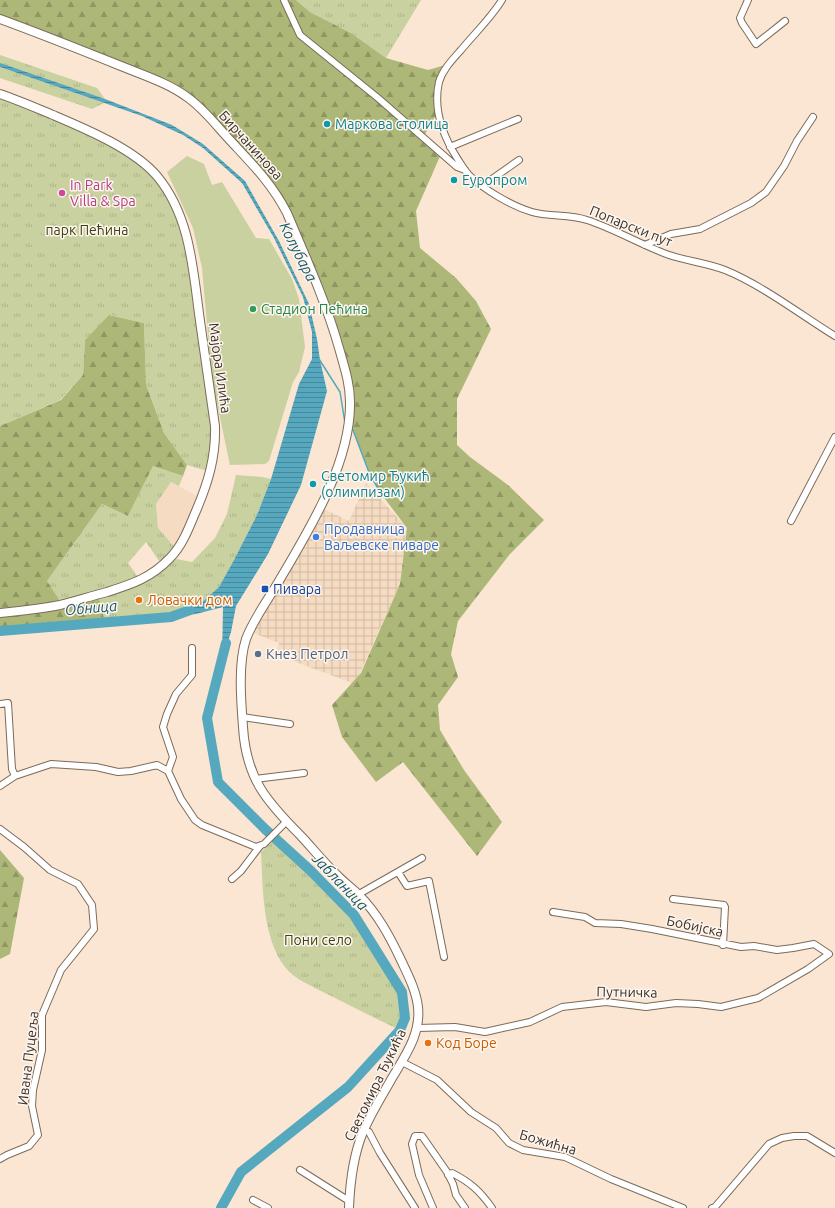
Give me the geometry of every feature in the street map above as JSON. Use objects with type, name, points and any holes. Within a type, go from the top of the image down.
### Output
[{"type":"main road","name":"Бирчанинова","points":[[0,19],[146,76],[171,87],[187,97],[201,108],[261,173],[281,200],[290,219],[331,323],[346,370],[350,394],[349,418],[346,438],[337,466],[320,507],[246,638],[241,665],[244,743],[255,779],[269,803],[338,876],[359,894],[380,919],[399,955],[417,998],[418,1024]]},
{"type":"main road","name":"Мајора Илића","points":[[0,94],[79,126],[130,153],[146,164],[167,190],[181,218],[189,247],[215,426],[214,454],[210,472],[199,505],[177,550],[156,571],[134,583],[62,604],[0,613]]},
{"type":"main road","name":"Светомира Ђукића","points":[[349,1204],[355,1155],[364,1129],[411,1045],[418,1024]]},
{"type":"street","points":[[284,0],[300,34],[351,78],[378,98],[457,167],[464,170]]},
{"type":"street","name":"Попарски пут","points":[[502,0],[492,14],[449,64],[440,81],[438,111],[442,127],[450,147],[464,170],[482,186],[527,210],[543,214],[573,217],[588,221],[669,255],[717,268],[739,277],[766,292],[835,336]]},
{"type":"street","points":[[748,0],[740,18],[756,44],[784,21]]},
{"type":"street","points":[[645,245],[671,234],[700,229],[751,202],[766,192],[784,166],[797,141],[813,117]]},
{"type":"street","points":[[450,147],[518,119]]},
{"type":"street","points":[[482,186],[519,160]]},
{"type":"street","points":[[791,521],[835,437]]},
{"type":"street","points":[[168,771],[173,757],[163,727],[176,694],[192,675],[192,648]]},
{"type":"street","points":[[0,704],[8,703],[12,769],[15,776]]},
{"type":"street","points":[[242,717],[290,724]]},
{"type":"street","points":[[0,786],[15,776],[51,764],[96,767],[118,772],[131,771],[157,765],[168,771],[181,799],[195,820],[202,826],[253,847],[262,845]]},
{"type":"street","points":[[255,779],[304,773]]},
{"type":"street","points":[[232,879],[241,871],[262,845],[286,822]]},
{"type":"street","name":"Ивана Пуцеља","points":[[0,829],[24,847],[50,870],[78,884],[92,905],[94,929],[61,970],[42,1015],[42,1050],[33,1090],[32,1106],[38,1135],[29,1146],[0,1159]]},
{"type":"street","points":[[359,894],[422,858]]},
{"type":"street","points":[[398,872],[408,886],[429,881],[444,957]]},
{"type":"street","points":[[673,899],[724,905],[724,945]]},
{"type":"street","name":"Бобијска","points":[[553,912],[586,917],[595,923],[621,924],[652,929],[724,945],[741,947],[754,946],[777,950],[814,944],[829,954]]},
{"type":"street","name":"Путничка","points":[[418,1024],[455,1027],[485,1032],[530,1022],[562,1007],[606,1002],[646,1007],[676,1003],[721,1007],[758,998],[808,969],[829,954]]},
{"type":"street","name":"Божићна","points":[[402,1062],[437,1080],[471,1112],[496,1128],[509,1143],[523,1150],[565,1157],[611,1179],[683,1208]]},
{"type":"street","points":[[364,1129],[369,1132],[380,1153],[415,1208]]},
{"type":"street","points":[[433,1208],[418,1167],[412,1144],[415,1136],[422,1136],[448,1174],[456,1194],[465,1208]]},
{"type":"street","points":[[716,1208],[769,1144],[782,1138],[807,1136],[835,1153]]},
{"type":"street","points":[[300,1170],[349,1204]]},
{"type":"street","points":[[448,1174],[452,1173],[470,1182],[483,1195],[492,1208]]},
{"type":"street","points":[[253,1200],[268,1208]]},
{"type":"shaded area","points":[[171,482],[202,499],[177,550],[158,528],[156,504]]},
{"type":"shaded area","points":[[366,483],[407,528],[400,584],[355,684],[277,655],[279,643],[251,632],[322,508],[349,521]]},
{"type":"green space","points":[[0,0],[296,0],[310,12],[351,33],[386,58],[428,70],[449,64],[442,75],[438,111],[423,138],[441,154],[416,211],[420,248],[456,278],[476,301],[491,329],[457,399],[457,445],[470,457],[508,485],[544,520],[510,554],[458,621],[451,654],[458,677],[438,705],[440,730],[464,770],[502,822],[477,856],[403,762],[376,782],[342,737],[332,705],[361,673],[400,584],[407,528],[382,495],[370,475],[353,431],[348,429],[346,370],[281,200],[187,97],[0,19]]},
{"type":"green space","points":[[296,0],[421,0],[386,58],[351,33],[310,12]]},
{"type":"green space","points":[[0,55],[97,88],[105,99],[0,64]]},
{"type":"green space","points":[[0,67],[104,103],[92,109],[0,78]]},
{"type":"green space","name":"парк Пећина","points":[[0,94],[130,152],[156,176],[185,230],[216,439],[211,472],[187,465],[164,433],[146,385],[144,323],[110,315],[85,340],[83,375],[60,400],[0,426]]},
{"type":"green space","name":"Стадион Пећина","points":[[187,156],[204,164],[212,185],[222,182],[256,238],[269,239],[292,279],[299,299],[305,347],[299,372],[293,382],[269,461],[265,464],[230,465],[212,380],[202,268],[193,228],[167,172]]},
{"type":"green space","points":[[33,233],[58,238],[56,251],[31,245]]},
{"type":"green space","points":[[109,315],[144,323],[146,385],[164,433],[187,465],[183,476],[153,466],[128,516],[102,504],[47,581],[62,604],[98,594],[105,622],[0,631],[0,426],[61,400],[83,375],[85,340]]},
{"type":"green space","points":[[153,466],[183,476],[179,486],[171,482],[156,504],[158,528],[177,550],[171,558],[192,562],[215,538],[227,514],[236,475],[271,479],[257,515],[219,587],[201,603],[173,617],[105,622],[98,594],[62,604],[47,581],[102,504],[128,516]],"holes":[[[146,542],[162,565],[140,580],[128,563]]]},
{"type":"green space","name":"Пони село","points":[[275,839],[311,871],[354,915],[402,992],[405,1018],[400,1030],[297,978],[288,971],[277,955],[265,912],[261,852]]},
{"type":"green space","points":[[0,850],[24,878],[10,954],[0,959]]},
{"type":"water","points":[[0,63],[105,99],[172,125],[203,144],[245,181],[279,241],[309,304],[327,391],[301,485],[268,554],[236,606],[231,632],[222,659],[223,607],[196,614],[173,617],[201,603],[219,587],[257,515],[271,479],[299,384],[312,359],[312,332],[303,297],[274,238],[242,183],[203,148],[183,135],[142,116],[0,67]]},
{"type":"waterway","points":[[319,359],[340,392],[345,423]]},
{"type":"waterway","points":[[350,430],[353,430],[370,475],[382,495]]},
{"type":"waterway","name":"Обница","points":[[0,631],[171,617],[190,610]]},
{"type":"waterway","name":"Јабланица","points":[[221,1208],[241,1172],[348,1087],[400,1030],[405,1018],[402,992],[354,915],[311,871],[265,829],[218,782],[207,718],[226,643]]},
{"type":"place","name":"Маркова столица","points":[[327,124]]},
{"type":"place","name":"Еуропром","points":[[454,180]]},
{"type":"place","name":"In Park Villa & Spa","points":[[62,193]]},
{"type":"place","name":"Стадион Пећина","points":[[253,309]]},
{"type":"place","name":"Светомир Ђукић (олимпизам)","points":[[313,484]]},
{"type":"place","name":"Продавница Ваљевске пиваре","points":[[316,537]]},
{"type":"place","name":"Пивара","points":[[265,589]]},
{"type":"place","name":"Ловачки дом","points":[[139,600]]},
{"type":"place","name":"Кнез Петрол","points":[[258,654]]},
{"type":"place","name":"Код Боре","points":[[428,1043]]},
{"type":"water label","name":"Колубара","points":[[298,252]]}]
